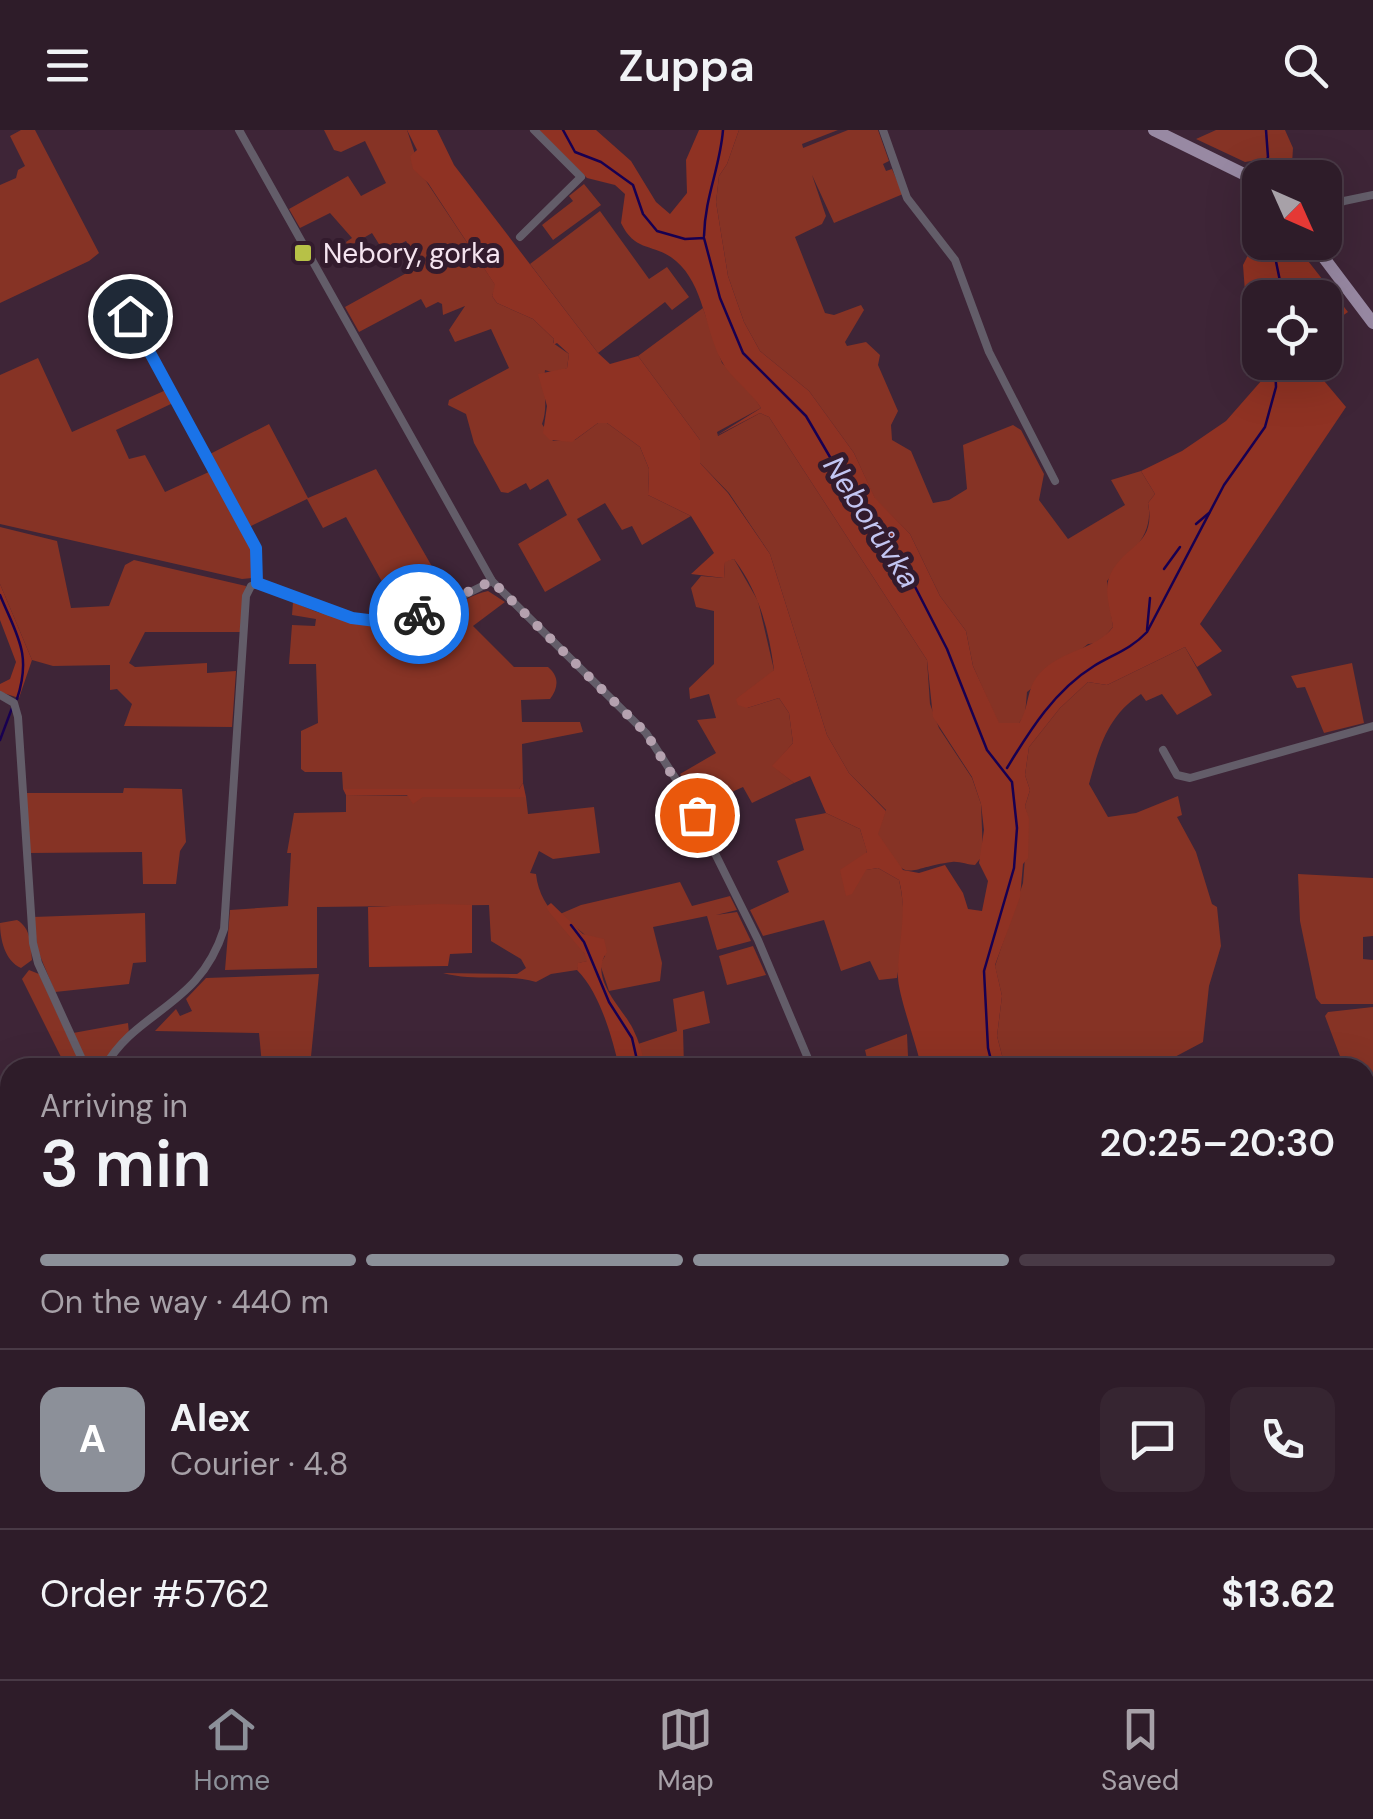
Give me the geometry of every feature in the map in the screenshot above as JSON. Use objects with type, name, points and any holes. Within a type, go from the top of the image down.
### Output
[{"type":"main road","points":[[1154,130],[1242,173]]},
{"type":"main road","points":[[1326,260],[1373,323]]},
{"type":"street","points":[[239,130],[492,581],[646,733],[685,793],[758,940],[808,1058]]},
{"type":"street","points":[[520,237],[581,177],[534,130]]},
{"type":"street","points":[[883,130],[907,198],[955,260],[990,352],[1055,481]]},
{"type":"street","points":[[1342,202],[1373,195]]},
{"type":"street","points":[[130,316],[256,548],[257,583]]},
{"type":"street","points":[[113,1058],[133,1034],[187,992],[206,970],[220,942],[228,910],[246,596],[250,586],[257,583],[330,613],[384,622],[415,616],[492,581]]},
{"type":"street","points":[[0,695],[14,704],[18,717],[33,943],[38,963],[81,1058]]},
{"type":"street","points":[[1163,750],[1177,775],[1190,778],[1373,726]]},
{"type":"shaded area","points":[[21,130],[35,130],[99,253],[0,303],[0,185],[16,178],[18,170],[25,166],[10,136]]},
{"type":"shaded area","points":[[324,130],[407,130],[422,175],[496,286],[492,296],[497,303],[533,319],[554,339],[553,343],[569,354],[567,368],[555,373],[545,370],[542,424],[553,441],[575,440],[598,423],[607,423],[640,447],[649,469],[648,495],[691,516],[642,545],[632,526],[622,530],[605,503],[577,519],[601,560],[545,592],[518,544],[567,515],[548,479],[530,490],[526,483],[508,493],[501,492],[474,443],[466,414],[448,405],[449,400],[509,368],[491,329],[455,342],[449,330],[465,306],[443,315],[442,304],[426,308],[421,299],[359,332],[345,307],[421,265],[406,241],[384,252],[372,233],[348,247],[346,242],[352,238],[330,213],[300,228],[289,209],[348,176],[361,196],[386,183],[365,141],[341,152],[334,150]]},
{"type":"shaded area","points":[[407,130],[437,130],[454,165],[598,353],[610,364],[638,356],[700,440],[700,463],[728,493],[770,554],[827,735],[849,773],[886,811],[878,834],[903,870],[919,873],[945,865],[968,909],[982,911],[988,881],[979,863],[984,830],[981,804],[972,777],[933,717],[927,660],[769,417],[760,413],[716,436],[761,408],[721,360],[693,282],[668,255],[639,244],[627,233],[621,223],[625,194],[615,185],[587,178],[539,130],[596,130],[631,161],[656,202],[670,214],[687,193],[686,160],[699,130],[739,130],[719,176],[716,202],[728,276],[744,322],[760,351],[809,391],[854,453],[875,498],[910,534],[940,596],[966,631],[973,666],[999,723],[1019,723],[1040,673],[1059,659],[1098,641],[1113,627],[1109,578],[1148,529],[1148,503],[1155,494],[1141,471],[1182,451],[1226,421],[1262,380],[1323,380],[1346,407],[1200,624],[1222,651],[1197,667],[1185,647],[1107,685],[1088,682],[1060,708],[1029,747],[1025,775],[1030,790],[1025,806],[1029,819],[1028,858],[1023,864],[1020,897],[995,965],[1002,996],[997,1036],[1003,1058],[918,1058],[899,983],[903,916],[899,880],[878,868],[866,870],[852,894],[846,896],[840,870],[867,852],[860,829],[826,813],[810,776],[794,783],[772,766],[793,743],[789,713],[779,698],[747,708],[738,705],[736,699],[774,670],[766,626],[750,585],[734,559],[725,562],[724,578],[691,574],[714,553],[691,516],[648,495],[649,469],[640,447],[607,423],[598,423],[572,442],[550,440],[543,433],[547,406],[538,374],[567,368],[569,354],[557,343],[553,345],[554,339],[533,319],[497,303],[492,296],[495,285],[428,183],[413,169],[410,156],[417,150]]},
{"type":"shaded area","points":[[739,130],[838,130],[802,144],[803,148],[848,130],[878,130],[889,161],[883,164],[886,171],[892,169],[903,194],[834,223],[812,175],[826,216],[822,224],[795,237],[825,313],[834,315],[861,305],[864,310],[845,342],[847,346],[866,342],[880,355],[878,365],[898,411],[891,425],[892,440],[911,451],[933,503],[949,500],[967,489],[963,445],[1013,425],[1021,430],[1044,474],[1039,500],[1068,539],[1125,505],[1111,480],[1141,471],[1155,494],[1148,503],[1143,536],[1107,581],[1113,627],[1099,643],[1088,644],[1027,692],[1025,715],[1019,723],[998,723],[973,666],[966,631],[940,596],[910,534],[875,499],[854,453],[809,391],[760,351],[744,322],[728,276],[716,202],[719,176]]},
{"type":"shaded area","points":[[1216,130],[1285,130],[1293,148],[1292,160],[1242,161],[1196,139]]},
{"type":"shaded area","points":[[584,184],[601,205],[553,240],[542,225],[573,201],[569,196]]},
{"type":"shaded area","points":[[600,211],[649,279],[667,267],[689,297],[672,310],[665,302],[598,353],[530,264]]},
{"type":"shaded area","points":[[1246,260],[1307,260],[1323,280],[1244,280]]},
{"type":"shaded area","points":[[703,308],[722,363],[761,408],[717,432],[718,436],[760,413],[769,417],[927,660],[930,704],[939,728],[972,778],[981,804],[983,855],[975,865],[952,862],[908,870],[887,851],[877,834],[886,810],[849,773],[827,735],[770,554],[729,493],[700,463],[700,440],[638,356]]},
{"type":"shaded area","points":[[38,358],[72,432],[166,390],[173,403],[116,430],[129,459],[145,455],[165,492],[211,471],[255,554],[252,578],[242,579],[0,524],[0,375]]},
{"type":"shaded area","points":[[269,424],[308,498],[376,469],[449,596],[400,614],[346,517],[323,528],[307,499],[249,527],[210,454]]},
{"type":"shaded area","points":[[0,527],[57,541],[71,608],[109,606],[125,565],[134,560],[246,586],[240,632],[145,632],[129,663],[135,667],[207,663],[207,673],[236,671],[232,727],[124,726],[132,704],[117,689],[110,690],[110,665],[53,666],[32,660],[0,584]]},
{"type":"shaded area","points":[[734,559],[758,601],[774,670],[747,708],[779,698],[789,713],[793,743],[773,766],[794,783],[752,803],[743,787],[701,806],[680,774],[716,753],[697,720],[716,718],[709,694],[690,699],[689,688],[714,664],[714,611],[696,607],[691,588],[701,576],[724,578],[725,561]]},
{"type":"shaded area","points":[[0,584],[32,660],[19,698],[0,692],[0,684],[10,679],[16,662],[0,620]]},
{"type":"shaded area","points":[[488,591],[505,602],[473,626],[514,667],[548,667],[556,679],[550,699],[521,700],[522,722],[580,722],[583,732],[522,744],[523,783],[519,789],[343,789],[342,772],[301,769],[301,731],[318,723],[316,664],[289,664],[292,625],[315,626],[316,619],[292,615],[293,602],[349,621],[388,625],[426,619]]},
{"type":"shaded area","points":[[1185,647],[1212,695],[1177,715],[1162,694],[1146,701],[1141,694],[1112,723],[1089,784],[1108,817],[1136,813],[1178,796],[1182,815],[1177,817],[1196,852],[1212,904],[1217,907],[1221,946],[1209,986],[1203,1042],[1173,1058],[1003,1058],[997,1036],[1002,996],[995,966],[1023,883],[1029,747],[1060,708],[1088,682],[1107,685]]},
{"type":"shaded area","points":[[1352,663],[1364,723],[1324,733],[1305,687],[1297,688],[1291,676]]},
{"type":"shaded area","points":[[523,783],[526,797],[423,797],[413,804],[407,795],[346,795],[343,789],[519,789]]},
{"type":"shaded area","points":[[124,788],[182,789],[186,842],[180,851],[176,884],[143,884],[142,852],[29,853],[25,793],[123,793]]},
{"type":"shaded area","points":[[346,795],[526,797],[528,814],[594,807],[600,853],[553,859],[539,851],[530,873],[536,874],[544,900],[588,961],[579,963],[577,970],[551,974],[536,982],[455,976],[443,973],[517,974],[526,968],[521,959],[491,941],[489,905],[317,907],[317,968],[225,970],[230,910],[288,906],[291,853],[287,853],[294,813],[346,812]]},
{"type":"shaded area","points":[[826,813],[860,829],[867,851],[853,888],[865,870],[878,868],[899,880],[903,929],[897,978],[879,980],[870,961],[841,971],[824,920],[763,936],[750,910],[789,892],[777,861],[804,850],[795,819]]},
{"type":"shaded area","points":[[1298,874],[1373,878],[1373,936],[1363,937],[1363,959],[1373,960],[1373,1004],[1321,1004],[1316,998],[1300,921]]},
{"type":"shaded area","points":[[680,882],[692,906],[730,896],[737,910],[716,915],[737,912],[751,941],[717,950],[707,916],[653,927],[662,963],[660,981],[609,991],[600,964],[605,956],[560,914],[581,905]]},
{"type":"shaded area","points":[[551,903],[583,934],[604,939],[604,982],[633,1029],[643,1058],[617,1058],[599,1003],[577,970],[578,963],[587,961],[584,953],[546,907]]},
{"type":"shaded area","points":[[472,905],[472,953],[450,954],[448,966],[369,967],[368,907]]},
{"type":"shaded area","points":[[145,913],[146,962],[133,963],[129,984],[55,992],[38,951],[33,917]]},
{"type":"shaded area","points":[[17,920],[28,932],[32,960],[21,968],[7,955],[0,929],[0,923]]},
{"type":"shaded area","points":[[753,946],[766,975],[727,985],[719,956]]},
{"type":"shaded area","points":[[29,970],[39,974],[78,1058],[62,1058],[22,979]]},
{"type":"shaded area","points":[[319,974],[311,1058],[261,1058],[259,1033],[155,1031],[176,1009],[180,1016],[192,1011],[186,999],[206,978]]},
{"type":"shaded area","points":[[704,991],[710,1023],[683,1030],[684,1058],[642,1058],[638,1044],[677,1031],[673,999]]},
{"type":"shaded area","points":[[1373,1007],[1373,1058],[1341,1058],[1325,1016],[1328,1012]]},
{"type":"shaded area","points":[[128,1023],[129,1033],[108,1058],[86,1058],[73,1033]]},
{"type":"shaded area","points":[[907,1034],[910,1058],[867,1058],[865,1050]]},
{"type":"waterway","name":"Neborůvka","points":[[563,130],[575,152],[601,162],[633,185],[643,214],[657,231],[685,239],[704,238],[720,298],[743,353],[806,416],[844,481],[891,540],[947,649],[987,750],[1012,782],[1017,828],[1014,868],[984,971],[990,1058]]},
{"type":"waterway","points":[[704,236],[723,130]]},
{"type":"waterway","points":[[1266,130],[1267,160]]},
{"type":"waterway","points":[[1276,260],[1280,280]]},
{"type":"waterway","points":[[1007,768],[1034,725],[1067,687],[1147,632],[1224,485],[1265,427],[1276,380]]},
{"type":"waterway","points":[[1196,524],[1209,513]]},
{"type":"waterway","points":[[1164,569],[1180,547]]},
{"type":"waterway","points":[[0,595],[23,657],[17,699]]},
{"type":"waterway","points":[[1147,630],[1150,598]]},
{"type":"waterway","points":[[0,740],[12,708]]},
{"type":"waterway","points":[[571,925],[584,942],[609,1002],[632,1038],[637,1058]]},
{"type":"way so far","points":[[419,614],[492,581],[646,733],[697,815]]},
{"type":"place","name":"Nebory, gorka","points":[[303,253]]},
{"type":"route","points":[[130,316],[256,548],[257,583],[352,618],[384,622],[419,614]]}]
